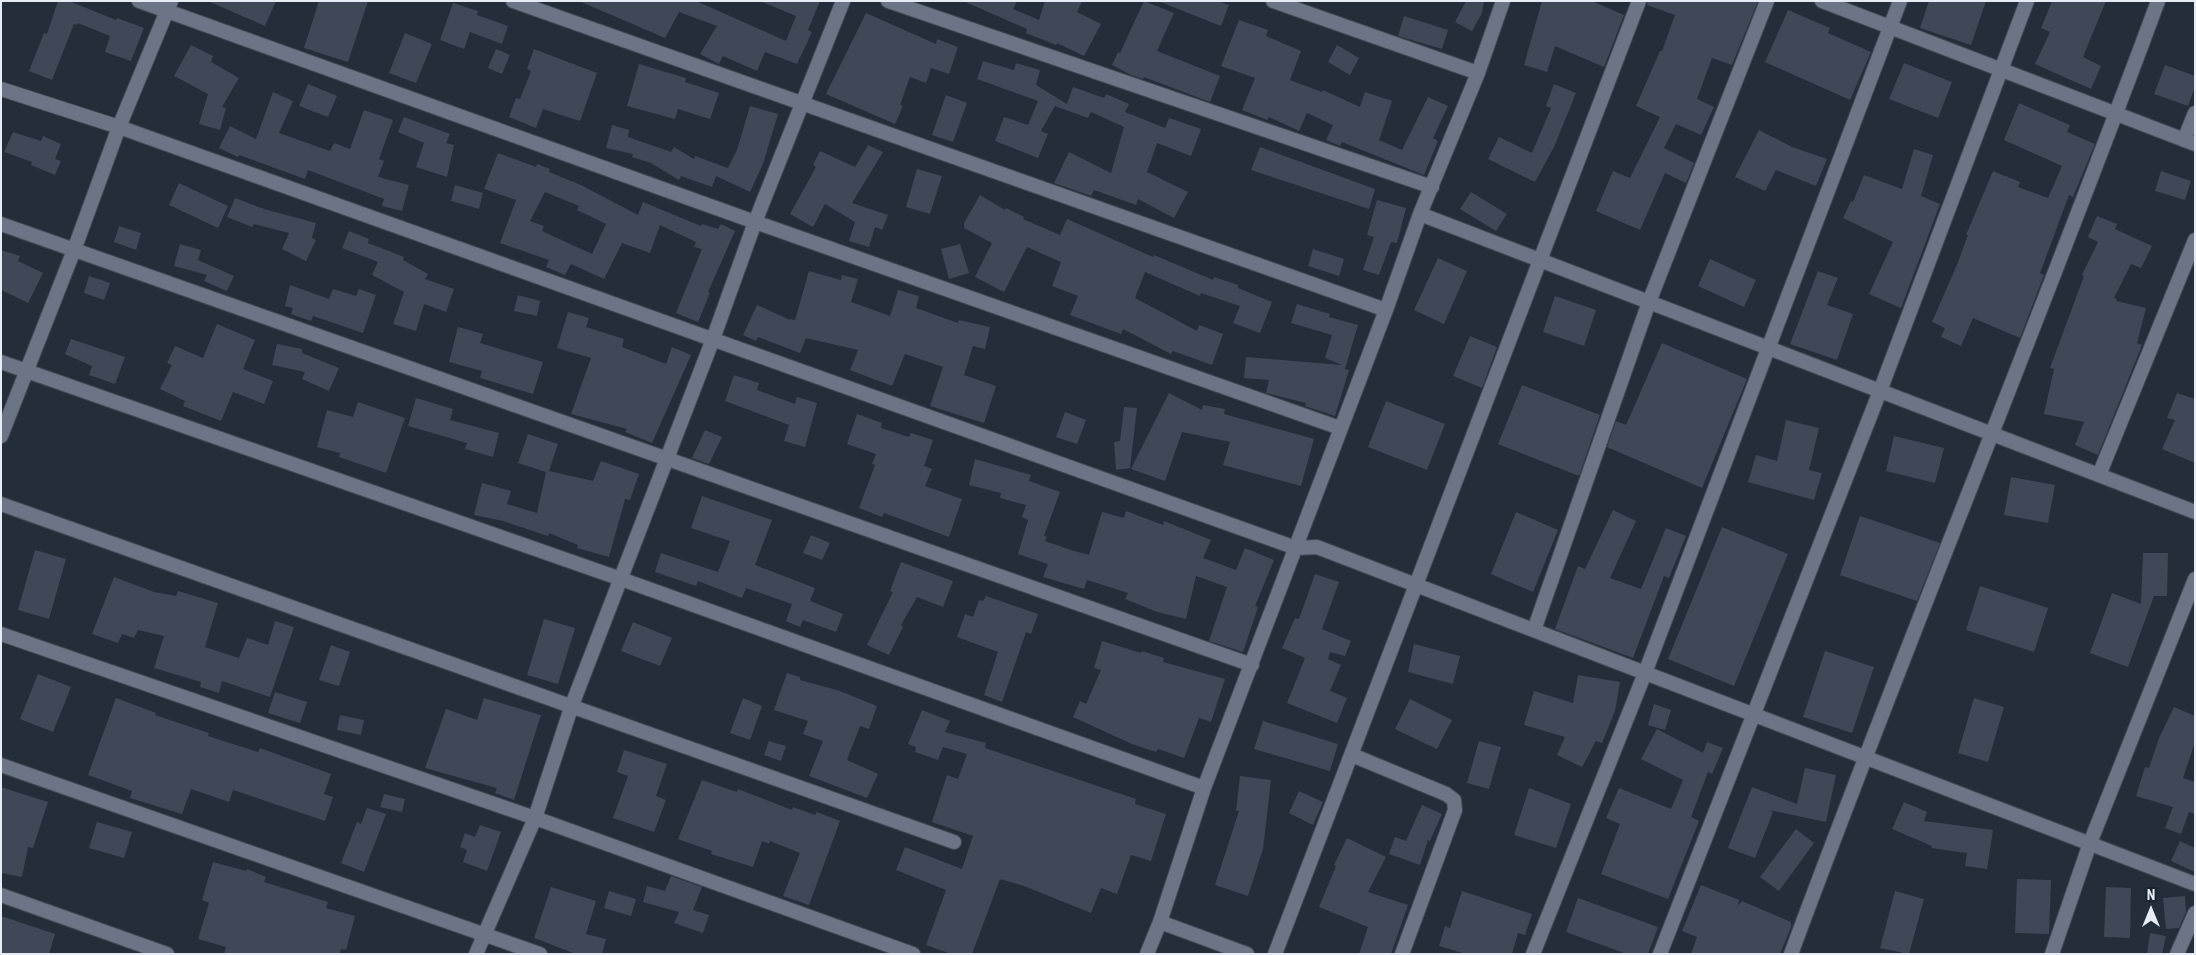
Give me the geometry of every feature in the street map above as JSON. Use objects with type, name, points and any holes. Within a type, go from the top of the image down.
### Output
[{"type":"street","points":[[139,1],[169,6],[755,222],[1340,428]]},
{"type":"street","points":[[513,1],[802,105],[1386,310]]},
{"type":"street","points":[[476,954],[483,933],[534,818],[572,705],[713,339],[755,222],[843,1]]},
{"type":"street","points":[[888,1],[1432,187]]},
{"type":"street","points":[[1273,1],[1478,74]]},
{"type":"street","points":[[1148,954],[1204,788],[1386,310],[1420,214],[1478,74],[1503,1]]},
{"type":"street","points":[[1275,954],[1418,585],[1539,260],[1639,1]]},
{"type":"street","points":[[1534,630],[1649,302],[1767,1]]},
{"type":"street","points":[[1822,1],[2190,142],[2195,113]]},
{"type":"street","points":[[1533,954],[1645,673],[1900,1]]},
{"type":"street","points":[[1660,954],[1880,391],[2028,1]]},
{"type":"street","points":[[1791,954],[1864,756],[1992,434],[2158,1]]},
{"type":"street","points":[[1,436],[74,250],[119,128],[169,6]]},
{"type":"street","points":[[1,89],[119,128],[1296,548],[1317,547],[2195,884]]},
{"type":"street","points":[[1420,214],[2195,512]]},
{"type":"street","points":[[1,224],[1252,665]]},
{"type":"street","points":[[2099,475],[2195,240]]},
{"type":"street","points":[[1,362],[621,579],[1204,788]]},
{"type":"street","points":[[1,504],[954,842]]},
{"type":"street","points":[[2052,954],[2090,843],[2195,579]]},
{"type":"street","points":[[1,634],[534,818],[913,954]]},
{"type":"street","points":[[1352,755],[1446,794],[1454,800],[1455,810],[1402,954]]},
{"type":"street","points":[[1,765],[540,954]]},
{"type":"street","points":[[1,895],[167,954]]},
{"type":"street","points":[[2176,954],[2195,913]]},
{"type":"street","points":[[1160,922],[1247,954]]},
{"type":"building","points":[[58,1],[69,1],[116,20],[117,18],[144,28],[131,61],[105,52],[110,36],[78,23],[77,25],[74,24],[52,80],[29,71],[44,33],[47,34]]},
{"type":"building","points":[[208,1],[276,1],[265,26]]},
{"type":"building","points":[[319,1],[368,1],[348,62],[304,48]]},
{"type":"building","points":[[579,1],[696,1],[786,41],[796,16],[760,1],[820,1],[808,30],[812,32],[797,64],[765,52],[757,71],[723,56],[719,64],[700,54],[717,26],[679,12],[665,38]]},
{"type":"building","points":[[963,1],[1017,1],[1013,9],[1039,20],[1045,1],[1082,1],[1077,12],[1101,24],[1084,56],[1057,43],[1056,45],[1026,33],[1027,29]]},
{"type":"building","points":[[1144,1],[1174,13],[1157,51],[1220,76],[1210,102],[1144,77],[1143,79],[1131,75],[1112,65],[1118,52],[1120,53]]},
{"type":"building","points":[[1158,1],[1218,1],[1229,5],[1221,26]]},
{"type":"building","points":[[1466,1],[1484,1],[1482,13],[1472,31],[1455,22]]},
{"type":"building","points":[[1542,1],[1592,1],[1624,15],[1604,67],[1555,46],[1547,72],[1524,65]]},
{"type":"building","points":[[1648,1],[1758,1],[1732,65],[1712,58],[1697,99],[1714,107],[1701,135],[1676,124],[1664,148],[1694,163],[1686,183],[1665,173],[1640,230],[1596,211],[1613,171],[1630,178],[1660,117],[1636,106],[1660,51],[1662,51],[1675,15],[1647,5]]},
{"type":"building","points":[[1929,1],[1986,1],[1971,45],[1920,28]]},
{"type":"building","points":[[2052,1],[2106,1],[2083,57],[2101,66],[2091,89],[2035,64],[2050,32],[2041,28]]},
{"type":"building","points":[[453,3],[478,11],[477,15],[508,26],[502,44],[470,32],[464,49],[440,40]]},
{"type":"building","points":[[1788,10],[1830,28],[1828,33],[1871,52],[1850,100],[1765,62]]},
{"type":"building","points":[[866,13],[936,44],[937,39],[958,47],[949,74],[931,68],[926,83],[910,77],[900,105],[903,106],[895,124],[826,94]]},
{"type":"building","points":[[1404,16],[1448,30],[1442,49],[1398,36]]},
{"type":"building","points":[[1239,20],[1268,30],[1266,36],[1301,51],[1290,80],[1322,92],[1323,90],[1360,107],[1365,92],[1392,101],[1379,140],[1402,150],[1428,97],[1448,106],[1433,138],[1438,141],[1424,175],[1342,142],[1340,146],[1326,140],[1333,125],[1307,113],[1299,131],[1269,117],[1267,120],[1242,110],[1255,78],[1221,66]]},
{"type":"building","points":[[405,33],[432,44],[416,83],[389,73]]},
{"type":"building","points":[[191,45],[213,56],[211,62],[239,78],[222,107],[226,108],[220,130],[199,124],[208,94],[174,76]]},
{"type":"building","points":[[1337,45],[1359,58],[1350,75],[1328,62]]},
{"type":"building","points":[[496,49],[510,55],[502,74],[488,68]]},
{"type":"building","points":[[534,49],[597,73],[580,121],[543,109],[536,128],[509,117],[516,98],[520,99],[531,71],[527,69]]},
{"type":"building","points":[[983,61],[1014,70],[1016,63],[1040,70],[1036,85],[1067,104],[1073,87],[1104,98],[1106,94],[1129,104],[1125,112],[1165,128],[1169,118],[1201,129],[1191,156],[1157,143],[1147,172],[1188,192],[1174,218],[1138,199],[1136,205],[1094,190],[1091,196],[1054,183],[1069,152],[1111,173],[1124,127],[1091,112],[1088,118],[1055,106],[1041,131],[1048,134],[1038,158],[995,141],[1004,117],[1028,125],[1038,101],[977,79]]},
{"type":"building","points":[[1904,63],[1952,82],[1938,118],[1889,99]]},
{"type":"building","points":[[639,64],[686,78],[685,82],[719,93],[710,119],[678,109],[675,119],[627,106]]},
{"type":"building","points":[[2165,65],[2195,76],[2195,87],[2188,106],[2154,94]]},
{"type":"building","points":[[308,84],[337,96],[328,117],[299,106]]},
{"type":"building","points":[[1554,84],[1576,93],[1554,147],[1535,182],[1488,159],[1499,137],[1532,153],[1551,108],[1546,106]]},
{"type":"building","points":[[273,92],[293,101],[279,133],[330,151],[334,143],[350,149],[364,110],[393,120],[379,159],[384,161],[378,177],[409,185],[402,211],[382,206],[384,199],[308,170],[305,179],[239,155],[238,157],[219,148],[230,126],[256,139]]},
{"type":"building","points":[[946,95],[967,103],[953,142],[932,135]]},
{"type":"building","points":[[2019,103],[2070,125],[2067,132],[2095,144],[2073,197],[2069,195],[2040,273],[2044,275],[2020,338],[1973,318],[1961,346],[1941,337],[1945,328],[1932,322],[1956,267],[1968,235],[1966,235],[1993,171],[2020,182],[2018,187],[2048,198],[2062,166],[2004,140]]},
{"type":"building","points":[[750,106],[778,114],[763,164],[750,192],[716,176],[712,187],[681,176],[679,180],[651,163],[632,157],[633,154],[606,148],[612,125],[629,130],[628,137],[671,152],[674,147],[694,159],[695,156],[728,168],[737,150]]},
{"type":"building","points":[[404,117],[450,134],[446,143],[454,145],[447,177],[416,167],[424,143],[398,132]]},
{"type":"building","points":[[1759,130],[1792,147],[1827,159],[1816,186],[1776,170],[1765,191],[1735,177]]},
{"type":"building","points":[[13,132],[41,141],[43,136],[61,144],[55,159],[61,161],[55,175],[31,165],[32,162],[4,152]]},
{"type":"building","points":[[868,145],[883,152],[852,203],[888,215],[882,230],[875,227],[869,247],[849,241],[855,222],[825,204],[813,227],[790,214],[816,167],[813,165],[820,151],[855,167]]},
{"type":"building","points":[[1260,147],[1375,189],[1369,209],[1251,170]]},
{"type":"building","points":[[1914,149],[1933,155],[1921,196],[1940,204],[1901,308],[1869,294],[1893,242],[1843,218],[1851,201],[1853,202],[1864,175],[1902,189]]},
{"type":"building","points":[[498,153],[536,167],[537,164],[550,169],[549,172],[581,185],[638,215],[643,202],[701,226],[702,224],[718,229],[721,224],[735,231],[708,292],[710,293],[698,322],[676,313],[702,249],[694,247],[696,242],[660,225],[650,253],[622,243],[604,279],[571,264],[565,275],[546,267],[549,260],[500,243],[516,200],[484,189]],"holes":[[[545,192],[579,206],[577,210],[606,224],[592,254],[542,231],[544,226],[530,221]]]},
{"type":"building","points":[[917,169],[942,176],[930,214],[906,207]]},
{"type":"building","points":[[2161,171],[2191,181],[2185,200],[2155,191]]},
{"type":"building","points":[[179,183],[228,206],[218,228],[169,205]]},
{"type":"building","points":[[455,185],[483,193],[479,209],[451,201]]},
{"type":"building","points":[[1471,192],[1507,214],[1496,231],[1460,209]]},
{"type":"building","points":[[980,195],[1005,210],[1006,208],[1024,217],[1023,219],[1060,235],[1067,219],[1153,257],[1154,255],[1213,280],[1214,277],[1238,285],[1238,288],[1272,302],[1260,333],[1233,323],[1240,306],[1201,293],[1200,296],[1145,272],[1135,298],[1197,331],[1199,325],[1223,334],[1212,365],[1173,351],[1171,354],[1123,329],[1121,334],[1070,315],[1078,296],[1052,286],[1061,262],[1027,247],[1004,292],[975,277],[992,243],[964,228],[964,223]]},
{"type":"building","points":[[235,198],[264,209],[316,223],[312,238],[316,240],[306,261],[282,249],[289,233],[254,224],[252,227],[227,217]]},
{"type":"building","points":[[1377,200],[1406,208],[1397,243],[1391,242],[1379,275],[1363,270],[1374,237],[1367,235]]},
{"type":"building","points":[[2097,216],[2117,224],[2115,229],[2152,246],[2141,268],[2131,264],[2114,298],[2117,299],[2116,301],[2146,308],[2137,343],[2142,345],[2098,455],[2075,445],[2084,422],[2044,414],[2054,369],[2050,368],[2084,276],[2082,275],[2098,242],[2088,237]]},
{"type":"building","points":[[119,226],[141,233],[136,250],[114,242]]},
{"type":"building","points":[[349,231],[369,239],[368,243],[404,257],[403,260],[428,274],[425,279],[454,289],[446,312],[424,304],[416,331],[393,324],[404,292],[372,275],[378,262],[342,248]]},
{"type":"building","points":[[180,244],[201,250],[198,260],[234,276],[227,291],[204,281],[207,275],[174,266]]},
{"type":"building","points":[[960,244],[969,273],[949,279],[941,249]]},
{"type":"building","points":[[1313,249],[1344,259],[1339,276],[1308,266]]},
{"type":"building","points":[[1,250],[20,256],[18,261],[43,273],[28,303],[1,290]]},
{"type":"building","points":[[1438,258],[1467,271],[1444,324],[1414,310]]},
{"type":"building","points":[[1710,259],[1756,280],[1744,307],[1698,286]]},
{"type":"building","points":[[809,271],[841,280],[842,275],[858,279],[851,302],[890,316],[898,290],[919,296],[916,308],[958,323],[959,320],[990,327],[985,349],[973,346],[964,375],[996,386],[984,423],[930,406],[943,367],[905,354],[892,386],[850,370],[858,350],[806,338],[800,353],[758,337],[756,341],[743,335],[757,305],[790,320],[795,320]]},
{"type":"building","points":[[1818,271],[1838,278],[1827,305],[1853,314],[1837,360],[1790,344]]},
{"type":"building","points":[[89,276],[110,283],[104,300],[84,293]]},
{"type":"building","points":[[290,285],[329,299],[333,289],[356,296],[359,289],[376,295],[363,333],[313,316],[311,321],[291,314],[293,308],[285,306]]},
{"type":"building","points":[[518,295],[540,301],[537,316],[514,311]]},
{"type":"building","points":[[1555,296],[1596,310],[1584,346],[1543,332]]},
{"type":"building","points":[[1297,304],[1330,314],[1329,317],[1358,325],[1345,369],[1349,370],[1335,416],[1305,406],[1306,403],[1266,393],[1269,380],[1244,378],[1246,357],[1342,365],[1325,358],[1332,335],[1291,323]]},
{"type":"building","points":[[568,312],[589,318],[586,327],[624,339],[622,347],[666,364],[672,347],[691,355],[652,443],[625,432],[627,429],[571,414],[591,358],[557,348]]},
{"type":"building","points":[[217,324],[255,340],[243,369],[273,381],[264,404],[233,392],[221,421],[183,406],[185,401],[160,389],[172,365],[167,363],[175,346],[203,358]]},
{"type":"building","points":[[458,327],[483,334],[480,343],[543,362],[533,394],[480,378],[482,371],[449,362]]},
{"type":"building","points":[[1470,336],[1497,347],[1482,388],[1453,376]]},
{"type":"building","points":[[71,339],[125,357],[115,384],[89,375],[92,366],[65,354]]},
{"type":"building","points":[[1662,343],[1747,379],[1702,488],[1607,447],[1616,421],[1626,425]]},
{"type":"building","points":[[277,344],[302,349],[302,353],[339,368],[329,391],[302,379],[305,372],[272,365]]},
{"type":"building","points":[[734,375],[759,383],[757,390],[795,404],[797,397],[817,403],[805,447],[784,441],[789,425],[725,401]]},
{"type":"building","points":[[1522,385],[1600,415],[1579,476],[1498,444]]},
{"type":"building","points":[[1169,393],[1202,410],[1203,405],[1225,409],[1224,414],[1314,439],[1301,486],[1223,465],[1230,442],[1182,432],[1165,481],[1131,469]]},
{"type":"building","points":[[2177,393],[2195,399],[2195,463],[2162,449],[2175,420],[2167,418]]},
{"type":"building","points":[[416,398],[453,409],[450,420],[499,433],[493,457],[465,449],[467,443],[408,426]]},
{"type":"building","points":[[1386,401],[1445,424],[1427,470],[1368,447]]},
{"type":"building","points":[[358,402],[405,418],[386,473],[339,457],[340,453],[317,447],[327,410],[353,417]]},
{"type":"building","points":[[1124,407],[1137,408],[1130,468],[1116,470],[1114,442],[1120,441]]},
{"type":"building","points":[[1065,412],[1086,420],[1077,444],[1056,437]]},
{"type":"building","points":[[857,414],[882,423],[881,428],[909,437],[911,433],[933,440],[924,466],[932,469],[925,486],[962,499],[949,537],[884,513],[882,517],[859,508],[875,465],[872,464],[876,454],[847,444]]},
{"type":"building","points":[[1786,420],[1819,428],[1809,470],[1822,473],[1814,500],[1748,482],[1756,455],[1777,461]]},
{"type":"building","points":[[705,430],[722,437],[709,464],[692,458]]},
{"type":"building","points":[[528,434],[558,444],[549,471],[593,481],[601,461],[639,474],[630,500],[625,499],[609,557],[577,548],[578,545],[549,533],[548,536],[503,521],[474,515],[482,483],[511,491],[507,504],[537,513],[546,472],[518,463]]},
{"type":"building","points":[[1894,436],[1944,448],[1935,483],[1886,471]]},
{"type":"building","points":[[975,459],[1031,475],[1029,481],[1060,492],[1044,536],[1047,537],[1045,541],[1074,551],[1089,555],[1102,512],[1124,518],[1126,511],[1163,525],[1164,521],[1211,540],[1203,558],[1236,570],[1245,548],[1274,560],[1255,606],[1258,607],[1243,652],[1209,641],[1227,587],[1196,576],[1186,619],[1157,612],[1125,599],[1128,593],[1087,580],[1084,589],[1043,577],[1048,564],[1018,554],[1028,520],[1022,517],[1026,505],[1000,498],[1001,493],[969,485]]},
{"type":"building","points":[[2011,477],[2055,485],[2048,523],[2004,515]]},
{"type":"building","points":[[702,496],[772,520],[755,565],[815,588],[810,601],[843,614],[836,632],[803,620],[800,627],[786,621],[792,604],[746,588],[742,598],[698,581],[696,586],[655,572],[661,553],[718,572],[730,541],[691,528]]},
{"type":"building","points":[[1613,510],[1636,521],[1610,578],[1641,589],[1666,528],[1686,536],[1669,578],[1664,576],[1633,658],[1555,629],[1578,566],[1585,569]]},
{"type":"building","points":[[1516,512],[1558,530],[1533,592],[1491,574]]},
{"type":"building","points":[[1860,516],[1940,543],[1917,601],[1840,575]]},
{"type":"building","points":[[1722,527],[1788,554],[1734,686],[1668,659]]},
{"type":"building","points":[[811,535],[830,543],[822,560],[803,553]]},
{"type":"building","points":[[35,550],[66,559],[49,619],[18,610]]},
{"type":"building","points":[[2143,553],[2168,553],[2167,596],[2154,596],[2128,667],[2090,653],[2112,593],[2141,604]]},
{"type":"building","points":[[901,562],[953,581],[943,607],[917,597],[901,625],[903,627],[889,655],[867,645],[893,592],[890,591]]},
{"type":"building","points":[[1315,574],[1339,582],[1322,629],[1351,641],[1345,656],[1330,652],[1328,659],[1341,665],[1330,691],[1347,698],[1337,723],[1287,703],[1305,658],[1282,648],[1295,618],[1299,619]]},
{"type":"building","points":[[114,577],[154,592],[176,596],[178,591],[218,603],[205,647],[239,658],[247,638],[268,645],[275,621],[294,627],[270,697],[222,681],[219,693],[200,687],[201,682],[154,668],[164,636],[138,630],[134,638],[122,634],[118,643],[92,634]]},
{"type":"building","points":[[1980,586],[2048,608],[2034,652],[1966,630]]},
{"type":"building","points":[[986,596],[1038,614],[1031,634],[1026,632],[1002,702],[984,695],[998,652],[957,637],[965,614],[973,617],[979,600],[983,601]]},
{"type":"building","points":[[544,619],[575,628],[558,684],[527,675]]},
{"type":"building","points":[[633,622],[672,638],[660,666],[621,651]]},
{"type":"building","points":[[1102,641],[1141,653],[1142,651],[1164,658],[1163,662],[1225,679],[1211,722],[1199,718],[1184,758],[1158,749],[1156,752],[1132,744],[1073,717],[1080,701],[1086,704],[1101,670],[1094,668]]},
{"type":"building","points":[[1414,644],[1460,656],[1453,684],[1408,672]]},
{"type":"building","points":[[331,645],[350,652],[339,686],[319,680]]},
{"type":"building","points":[[1825,651],[1874,667],[1852,733],[1803,717]]},
{"type":"building","points":[[787,673],[800,677],[800,680],[840,691],[877,706],[869,729],[860,726],[847,760],[878,774],[867,798],[809,776],[823,741],[803,734],[808,721],[774,710]]},
{"type":"building","points":[[38,674],[71,687],[53,732],[20,719]]},
{"type":"building","points":[[1578,675],[1620,682],[1615,711],[1602,743],[1596,741],[1582,767],[1557,755],[1565,737],[1524,725],[1534,691],[1573,703]]},
{"type":"building","points":[[275,692],[307,702],[300,723],[268,713]]},
{"type":"building","points":[[116,698],[156,713],[155,715],[209,733],[208,736],[258,752],[260,748],[331,774],[324,794],[333,797],[325,821],[233,790],[229,802],[191,789],[182,814],[130,798],[132,791],[88,775]]},
{"type":"building","points":[[484,698],[541,715],[514,800],[495,793],[497,788],[425,768],[446,709],[477,720]]},
{"type":"building","points":[[743,698],[762,706],[750,740],[730,733]]},
{"type":"building","points":[[1974,698],[2004,707],[1988,762],[1958,753]]},
{"type":"building","points":[[1410,699],[1452,720],[1437,749],[1395,729]]},
{"type":"building","points":[[1654,704],[1671,710],[1665,730],[1648,725]]},
{"type":"building","points":[[2174,707],[2195,716],[2195,742],[2183,778],[2195,782],[2195,814],[2189,812],[2181,834],[2165,828],[2173,807],[2136,796],[2145,767],[2149,768],[2159,738]]},
{"type":"building","points":[[922,710],[950,721],[945,732],[986,743],[985,748],[1136,799],[1135,804],[1166,814],[1151,861],[1131,855],[1117,894],[1101,888],[1091,913],[1024,886],[1000,879],[972,954],[951,954],[926,945],[946,890],[896,870],[905,847],[962,869],[973,836],[932,822],[947,775],[958,779],[967,754],[943,747],[938,760],[915,752],[916,747],[908,744]]},
{"type":"building","points":[[340,715],[364,720],[361,735],[337,730]]},
{"type":"building","points":[[1263,721],[1338,744],[1330,771],[1254,749]]},
{"type":"building","points":[[1657,729],[1703,753],[1707,742],[1723,748],[1712,774],[1708,772],[1691,817],[1699,821],[1668,899],[1601,874],[1620,824],[1606,818],[1619,788],[1671,809],[1683,780],[1641,759]]},
{"type":"building","points":[[769,741],[786,746],[781,761],[764,755]]},
{"type":"building","points":[[1479,741],[1501,747],[1489,789],[1467,783]]},
{"type":"building","points":[[624,750],[667,764],[656,796],[666,800],[654,832],[613,818],[628,776],[617,772]]},
{"type":"building","points":[[1805,768],[1836,775],[1826,822],[1769,810],[1773,812],[1755,858],[1728,848],[1752,787],[1797,804]]},
{"type":"building","points":[[1240,776],[1271,780],[1263,849],[1248,896],[1215,885],[1239,811],[1236,811]]},
{"type":"building","points":[[702,780],[737,792],[738,789],[792,810],[793,807],[815,815],[817,812],[840,821],[809,905],[783,896],[800,853],[770,841],[769,844],[762,841],[753,867],[711,854],[712,851],[678,839]]},
{"type":"building","points":[[1,787],[48,802],[33,848],[28,847],[22,877],[1,873]]},
{"type":"building","points":[[1529,788],[1571,804],[1556,848],[1514,835]]},
{"type":"building","points":[[1299,791],[1323,802],[1313,825],[1289,813]]},
{"type":"building","points":[[384,794],[405,799],[402,812],[380,807]]},
{"type":"building","points":[[1904,802],[1927,812],[1924,821],[1993,830],[1987,869],[1965,866],[1967,853],[1931,848],[1932,846],[1892,829]]},
{"type":"building","points":[[1422,805],[1442,814],[1430,841],[1428,840],[1420,865],[1389,854],[1395,837],[1406,841]]},
{"type":"building","points":[[367,808],[386,814],[364,872],[341,863],[357,822],[361,824]]},
{"type":"building","points":[[97,822],[132,832],[124,858],[89,848]]},
{"type":"building","points":[[480,825],[501,832],[487,871],[463,862],[467,850],[460,847],[465,833],[475,837]]},
{"type":"building","points":[[1796,829],[1814,843],[1779,891],[1760,877]]},
{"type":"building","points":[[1347,838],[1386,857],[1368,892],[1408,905],[1391,954],[1359,954],[1368,927],[1319,907],[1336,866],[1334,865]]},
{"type":"building","points":[[2180,841],[2195,848],[2195,872],[2171,861]]},
{"type":"building","points":[[213,862],[246,871],[247,869],[266,877],[264,882],[328,902],[326,908],[355,916],[346,950],[341,949],[340,954],[224,954],[226,947],[198,939],[209,903],[202,900]]},
{"type":"building","points":[[671,876],[702,887],[693,910],[709,915],[703,933],[674,923],[679,912],[643,902],[647,886],[665,891]]},
{"type":"building","points":[[2017,879],[2051,880],[2049,934],[2015,933]]},
{"type":"building","points":[[1701,885],[1739,900],[1738,906],[1742,901],[1791,922],[1791,927],[1780,954],[1691,954],[1697,937],[1682,931]]},
{"type":"building","points":[[551,887],[596,901],[586,934],[606,939],[602,954],[576,954],[534,938]]},
{"type":"building","points":[[2106,887],[2131,888],[2130,938],[2104,937]]},
{"type":"building","points":[[609,891],[636,899],[631,916],[604,908]]},
{"type":"building","points":[[1462,891],[1532,914],[1525,935],[1518,933],[1512,954],[1466,954],[1439,946],[1445,926],[1450,928]]},
{"type":"building","points":[[1895,891],[1924,899],[1909,954],[1880,948]]},
{"type":"building","points":[[2185,896],[2186,912],[2179,928],[2166,929],[2163,898]]},
{"type":"building","points":[[1578,898],[1658,927],[1648,954],[1627,954],[1566,932]]},
{"type":"building","points":[[1,916],[55,934],[49,954],[1,954]]},
{"type":"building","points":[[2150,933],[2166,936],[2162,954],[2147,954]]}]
